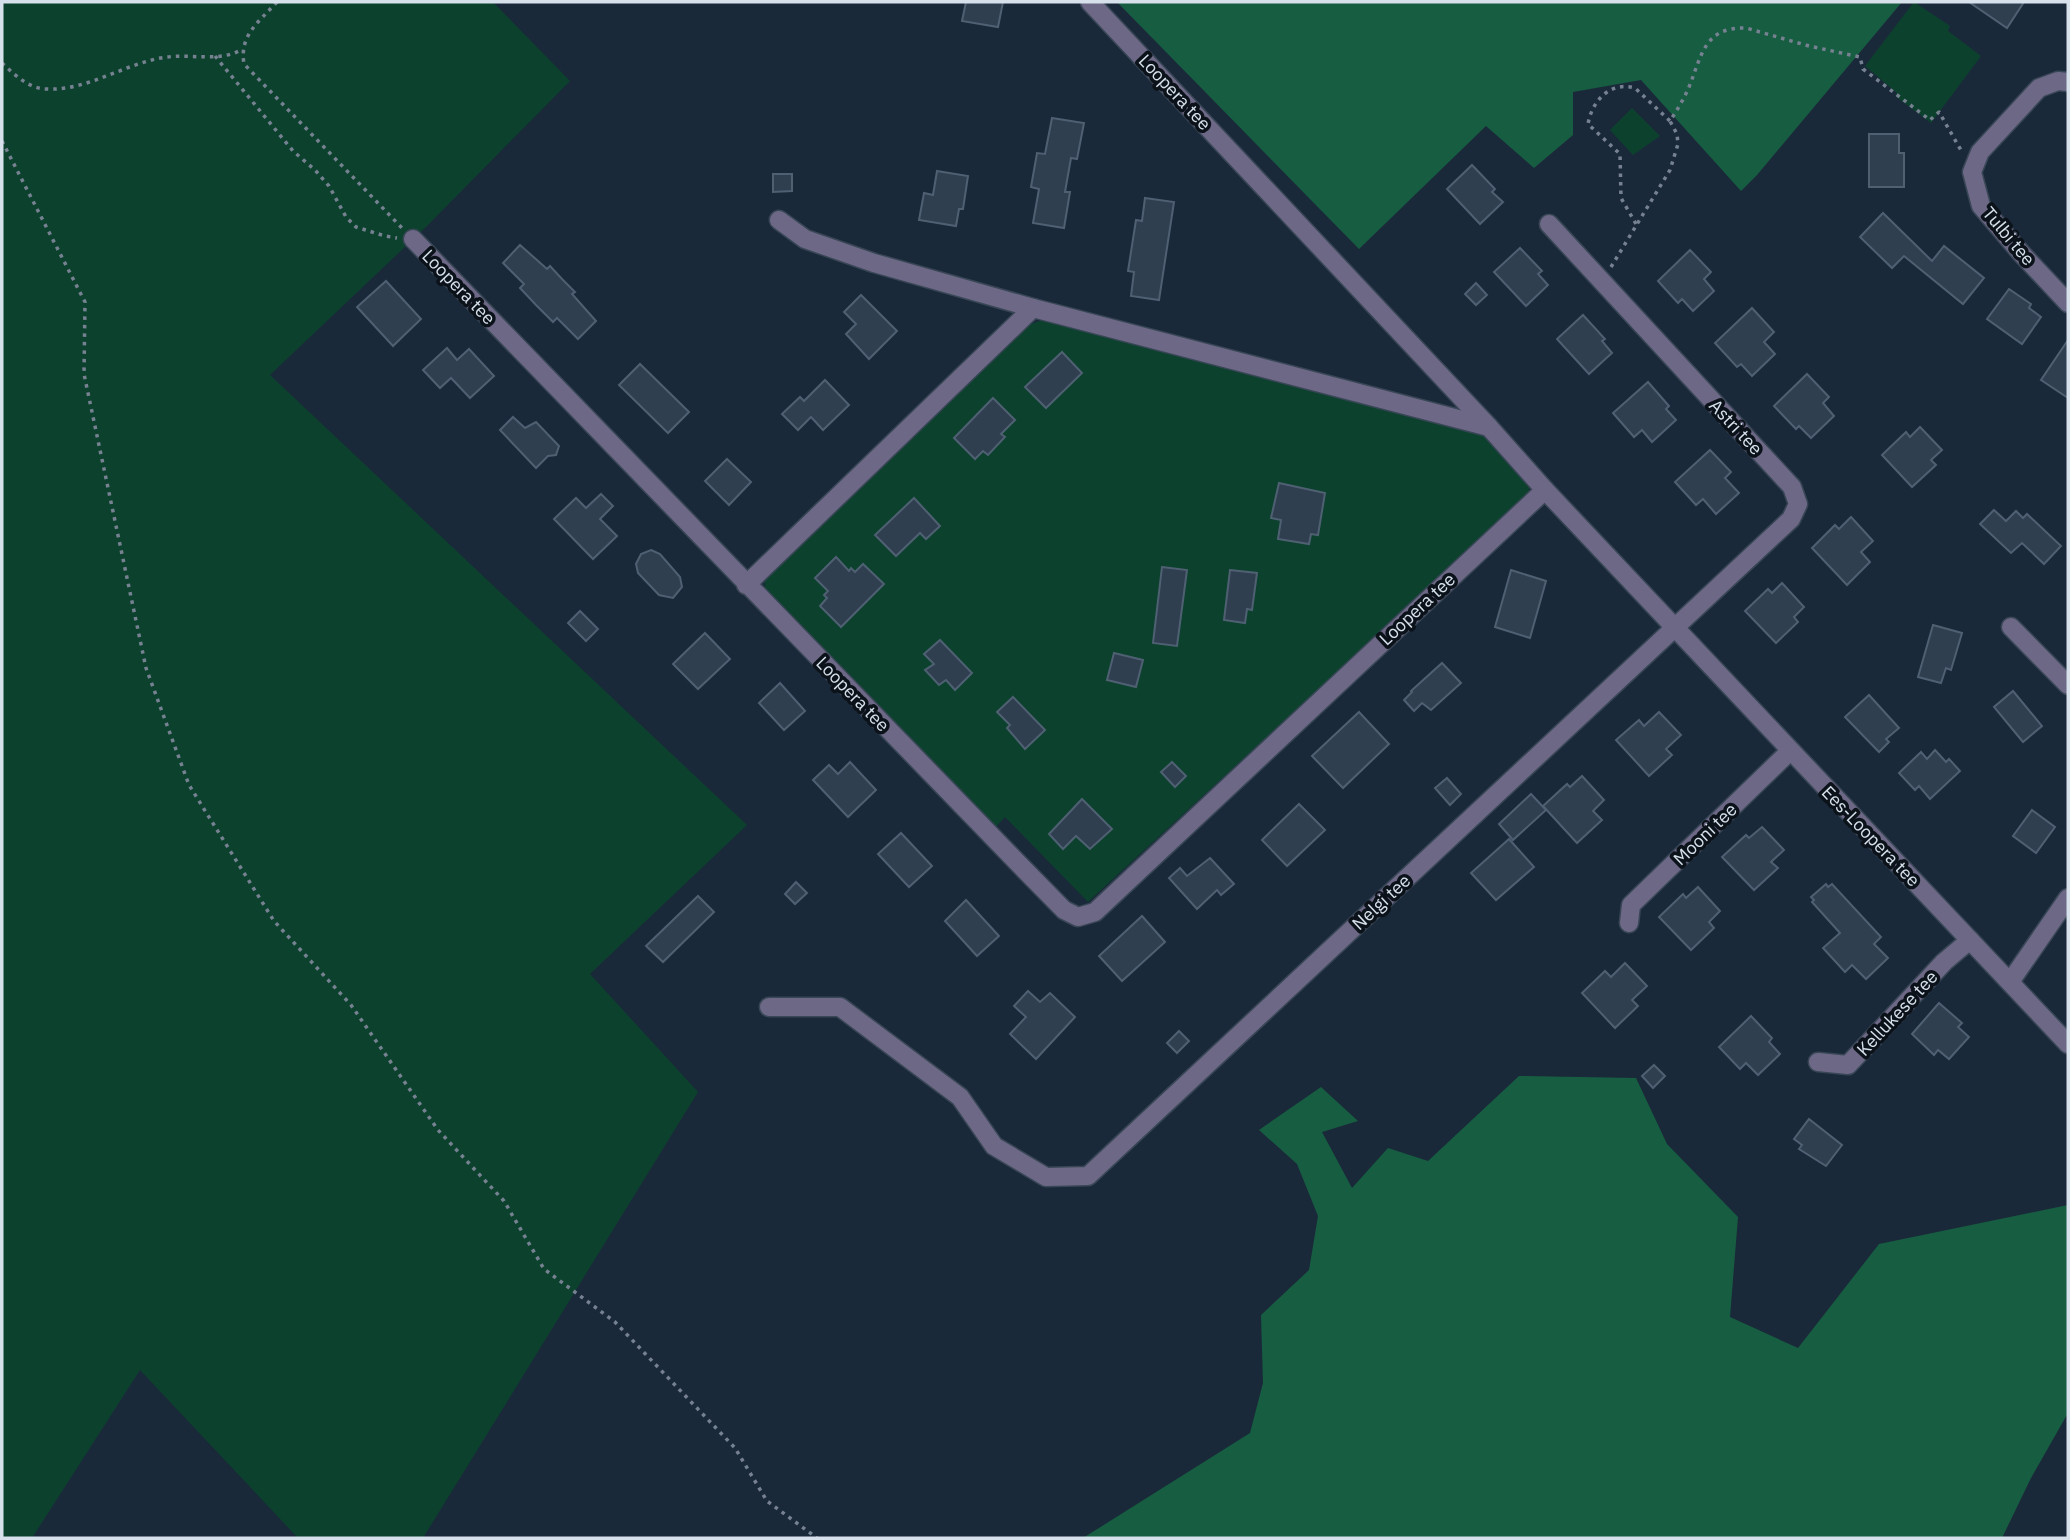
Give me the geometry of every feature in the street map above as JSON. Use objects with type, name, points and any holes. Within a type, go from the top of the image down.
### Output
[{"type":"street","name":"Loopera tee","points":[[1090,2],[1675,627]]},
{"type":"street","points":[[1974,168],[1980,152],[2039,88],[2058,81],[2068,82]]},
{"type":"street","name":"Tulbi tee","points":[[1974,168],[1972,172],[1981,206],[2068,303]]},
{"type":"street","points":[[779,220],[805,239],[874,263],[1033,308],[1489,427]]},
{"type":"street","name":"Astri tee","points":[[1549,224],[1792,487],[1798,504],[1791,519],[1675,627]]},
{"type":"street","name":"Loopera tee","points":[[414,239],[746,585],[1055,901],[1064,910],[1078,917],[1095,912],[1545,490]]},
{"type":"street","points":[[746,585],[1033,308]]},
{"type":"street","name":"Ees-Loopera tee","points":[[1675,627],[2068,1044]]},
{"type":"street","name":"Nelgi tee","points":[[769,1007],[840,1007],[960,1097],[994,1146],[1046,1177],[1087,1176],[1675,627]]},
{"type":"street","points":[[2011,627],[2068,685]]},
{"type":"street","name":"Mooni tee","points":[[1629,923],[1631,905],[1790,751]]},
{"type":"street","points":[[2010,982],[2068,898]]},
{"type":"street","name":"Kellukese tee","points":[[1818,1062],[1849,1065],[1944,962],[1970,940]]},
{"type":"path","points":[[2,63],[29,85],[57,89],[108,76],[156,59],[230,56],[242,50],[246,37],[277,2]]},
{"type":"path","points":[[1670,121],[1687,91],[1702,51],[1709,41],[1718,33],[1745,28],[1860,57],[1863,69],[1930,120],[1939,112],[1963,156],[1974,168]]},
{"type":"path","name":"Loopera tee","points":[[242,50],[244,64],[414,239]]},
{"type":"path","points":[[215,56],[293,151],[329,186],[346,217],[356,227],[385,236],[414,239]]},
{"type":"path","points":[[1602,282],[1670,170],[1676,153],[1677,134],[1670,121],[1635,88],[1627,85],[1605,92],[1593,108],[1588,124],[1620,154],[1621,198],[1636,224]]},
{"type":"path","points":[[2,141],[85,302],[84,374],[143,654],[189,785],[274,921],[351,1005],[438,1130],[504,1201],[544,1269],[615,1322],[735,1448],[767,1501],[817,1538]]},
{"type":"green space","points":[[2,2],[493,2],[570,81],[427,226],[270,375],[747,825],[590,974],[698,1092],[423,1538],[298,1538],[140,1370],[32,1538],[2,1538]]},
{"type":"green space","points":[[1117,2],[1902,2],[1741,191],[1641,80],[1573,92],[1573,135],[1534,168],[1486,126],[1359,249]]},
{"type":"green space","points":[[1914,2],[1950,26],[1948,31],[1981,56],[1931,123],[1895,96],[1897,93],[1865,66]]},
{"type":"green space","points":[[1632,108],[1660,136],[1633,155],[1610,130]]},
{"type":"green space","points":[[1045,319],[1272,380],[1459,425],[1488,436],[1529,479],[1529,495],[1088,902],[1005,817],[995,828],[766,596],[764,577],[1026,326]]},
{"type":"green space","points":[[1519,1076],[1636,1078],[1667,1144],[1738,1217],[1730,1317],[1798,1348],[1879,1244],[2068,1205],[2068,1413],[2031,1478],[2002,1538],[1083,1538],[1250,1433],[1263,1383],[1261,1315],[1309,1270],[1318,1216],[1297,1164],[1259,1130],[1321,1087],[1358,1121],[1322,1132],[1352,1188],[1388,1148],[1428,1161]]},
{"type":"building","points":[[966,2],[1003,2],[998,27],[962,21]]},
{"type":"building","points":[[1969,2],[2024,2],[2007,28]]},
{"type":"building","points":[[1052,118],[1084,123],[1077,159],[1071,158],[1065,192],[1070,192],[1064,228],[1033,223],[1039,189],[1031,187],[1037,153],[1045,154]]},
{"type":"building","points":[[1869,134],[1899,134],[1899,153],[1904,153],[1904,187],[1869,187]]},
{"type":"building","points":[[1472,165],[1495,189],[1492,192],[1503,202],[1480,224],[1447,189]]},
{"type":"building","points":[[937,171],[968,176],[963,209],[959,209],[956,226],[919,220],[924,193],[933,195]]},
{"type":"building","points":[[773,174],[792,174],[792,191],[773,192]]},
{"type":"building","points":[[1145,198],[1174,202],[1159,300],[1131,296],[1134,272],[1128,271],[1136,220],[1142,221]]},
{"type":"building","points":[[1883,213],[1932,261],[1944,246],[1984,278],[1963,304],[1904,256],[1892,268],[1860,237]]},
{"type":"building","points":[[520,245],[547,269],[550,266],[575,292],[572,294],[596,321],[578,339],[557,318],[553,322],[536,305],[520,288],[524,284],[503,263]]},
{"type":"building","points":[[1520,248],[1542,271],[1538,274],[1548,285],[1526,306],[1494,272]]},
{"type":"building","points":[[1690,250],[1711,272],[1704,279],[1714,291],[1693,311],[1682,299],[1678,303],[1658,281]]},
{"type":"building","points":[[386,281],[421,319],[393,346],[357,307]]},
{"type":"building","points":[[1476,283],[1487,295],[1476,305],[1465,294]]},
{"type":"building","points":[[2009,289],[2031,304],[2029,308],[2041,317],[2022,344],[1987,319]]},
{"type":"building","points":[[861,295],[897,331],[869,359],[846,334],[856,324],[844,312]]},
{"type":"building","points":[[1752,308],[1774,332],[1764,342],[1775,354],[1752,376],[1741,364],[1737,367],[1715,343]]},
{"type":"building","points":[[1583,315],[1605,339],[1602,341],[1612,353],[1589,374],[1557,339]]},
{"type":"building","points":[[2068,340],[2068,398],[2041,380]]},
{"type":"building","points":[[447,348],[457,360],[469,349],[494,376],[470,398],[451,378],[440,388],[423,370]]},
{"type":"building","points":[[1062,352],[1082,373],[1046,408],[1025,387]]},
{"type":"building","points":[[640,364],[689,412],[668,433],[619,385]]},
{"type":"building","points":[[1807,374],[1829,397],[1823,403],[1834,416],[1811,438],[1799,426],[1796,429],[1774,406]]},
{"type":"building","points":[[825,380],[849,405],[823,430],[811,417],[798,430],[782,414],[800,397],[804,401]]},
{"type":"building","points":[[1648,382],[1669,406],[1666,409],[1676,420],[1652,442],[1642,430],[1634,437],[1613,413]]},
{"type":"building","points":[[993,398],[1015,420],[1001,434],[1005,437],[988,455],[983,451],[975,459],[954,438]]},
{"type":"building","points":[[513,417],[525,428],[536,422],[559,446],[556,455],[548,456],[536,468],[500,430]]},
{"type":"building","points":[[1920,427],[1942,450],[1931,460],[1936,465],[1912,487],[1882,455],[1906,432],[1910,437]]},
{"type":"building","points":[[1710,450],[1731,472],[1725,478],[1739,493],[1716,514],[1703,499],[1696,505],[1675,482]]},
{"type":"building","points":[[727,459],[751,482],[729,505],[705,481]]},
{"type":"building","points":[[1279,483],[1325,493],[1318,535],[1311,534],[1309,544],[1278,539],[1281,520],[1271,518]]},
{"type":"building","points":[[601,494],[613,506],[600,519],[617,536],[593,559],[554,519],[576,498],[586,508]]},
{"type":"building","points":[[914,498],[940,526],[926,539],[920,533],[896,556],[875,535]]},
{"type":"building","points":[[1994,510],[2006,521],[2016,511],[2023,518],[2027,514],[2061,546],[2044,564],[2022,543],[2011,553],[1980,524]]},
{"type":"building","points":[[1851,517],[1873,541],[1861,552],[1870,562],[1847,585],[1812,548],[1835,525],[1839,529]]},
{"type":"building","points":[[651,550],[660,554],[680,577],[682,587],[673,598],[659,595],[638,573],[636,564],[641,554]]},
{"type":"building","points":[[836,557],[849,571],[851,568],[855,572],[863,564],[884,584],[841,627],[820,606],[827,598],[824,595],[828,591],[815,578]]},
{"type":"building","points":[[1162,567],[1187,570],[1177,646],[1153,643]]},
{"type":"building","points":[[1230,570],[1257,573],[1252,610],[1247,609],[1245,623],[1224,620]]},
{"type":"building","points":[[1511,570],[1546,581],[1530,638],[1495,627]]},
{"type":"building","points":[[1782,583],[1804,607],[1794,617],[1798,622],[1776,643],[1745,611],[1768,589],[1772,593]]},
{"type":"building","points":[[580,611],[598,629],[586,641],[568,623]]},
{"type":"building","points":[[1933,625],[1962,633],[1951,670],[1946,668],[1941,683],[1918,677]]},
{"type":"building","points":[[705,633],[730,659],[698,689],[673,664]]},
{"type":"building","points":[[940,640],[972,673],[955,690],[946,680],[939,685],[925,670],[934,664],[924,654]]},
{"type":"building","points":[[1114,653],[1143,660],[1136,687],[1107,680]]},
{"type":"building","points":[[1442,663],[1461,683],[1431,710],[1422,703],[1414,711],[1404,700]]},
{"type":"building","points":[[780,683],[805,711],[784,730],[759,703]]},
{"type":"building","points":[[2013,691],[2042,726],[2023,742],[1994,707]]},
{"type":"building","points":[[1869,695],[1899,728],[1886,739],[1889,742],[1879,752],[1845,717]]},
{"type":"building","points":[[1013,697],[1045,730],[1025,749],[1007,728],[1010,725],[997,712]]},
{"type":"building","points":[[1359,712],[1389,744],[1343,788],[1312,756]]},
{"type":"building","points":[[1659,712],[1681,735],[1666,749],[1672,755],[1649,776],[1616,740],[1639,720],[1644,726]]},
{"type":"building","points":[[1935,750],[1946,762],[1949,759],[1960,771],[1930,799],[1919,786],[1915,790],[1899,773],[1921,752],[1927,759]]},
{"type":"building","points":[[850,762],[876,790],[848,817],[813,780],[829,765],[838,774]]},
{"type":"building","points":[[1172,762],[1186,776],[1175,787],[1161,772]]},
{"type":"building","points":[[1582,776],[1604,800],[1593,811],[1602,820],[1577,843],[1543,806],[1567,784],[1570,787]]},
{"type":"building","points":[[1447,778],[1461,794],[1450,805],[1435,788]]},
{"type":"building","points":[[1531,794],[1546,810],[1513,840],[1499,824]]},
{"type":"building","points":[[1082,799],[1112,829],[1090,849],[1076,836],[1063,849],[1049,834]]},
{"type":"building","points":[[1299,804],[1325,830],[1287,866],[1262,840]]},
{"type":"building","points":[[2032,810],[2055,827],[2036,853],[2013,836]]},
{"type":"building","points":[[1762,827],[1784,850],[1771,862],[1778,868],[1754,890],[1722,857],[1746,835],[1749,838]]},
{"type":"building","points":[[901,833],[932,866],[909,887],[878,854]]},
{"type":"building","points":[[1509,839],[1534,867],[1496,900],[1471,873]]},
{"type":"building","points":[[1210,858],[1234,884],[1221,895],[1217,890],[1197,909],[1169,878],[1180,868],[1187,876]]},
{"type":"building","points":[[796,882],[807,893],[795,904],[785,894]]},
{"type":"building","points":[[1826,884],[1828,887],[1832,884],[1881,937],[1874,944],[1888,958],[1866,979],[1852,965],[1845,972],[1823,948],[1840,933],[1812,902],[1814,900],[1811,897]]},
{"type":"building","points":[[1698,887],[1720,911],[1709,922],[1714,928],[1691,950],[1659,917],[1683,894],[1686,898]]},
{"type":"building","points":[[698,896],[714,912],[663,962],[646,946]]},
{"type":"building","points":[[966,900],[999,936],[977,956],[945,921]]},
{"type":"building","points":[[1142,916],[1165,942],[1122,981],[1099,956]]},
{"type":"building","points":[[1625,963],[1647,986],[1632,1000],[1638,1006],[1615,1028],[1582,993],[1605,971],[1611,977]]},
{"type":"building","points":[[1028,991],[1040,1002],[1050,993],[1075,1017],[1036,1059],[1010,1034],[1026,1017],[1014,1006]]},
{"type":"building","points":[[1939,1003],[1962,1023],[1958,1027],[1969,1037],[1949,1059],[1938,1050],[1934,1055],[1912,1034]]},
{"type":"building","points":[[1751,1016],[1772,1038],[1769,1042],[1780,1054],[1758,1075],[1746,1063],[1740,1069],[1719,1047]]},
{"type":"building","points":[[1179,1031],[1189,1041],[1177,1053],[1167,1043]]},
{"type":"building","points":[[1654,1065],[1665,1076],[1653,1088],[1642,1076]]},
{"type":"building","points":[[1809,1119],[1842,1145],[1826,1166],[1799,1149],[1802,1145],[1794,1139]]}]
